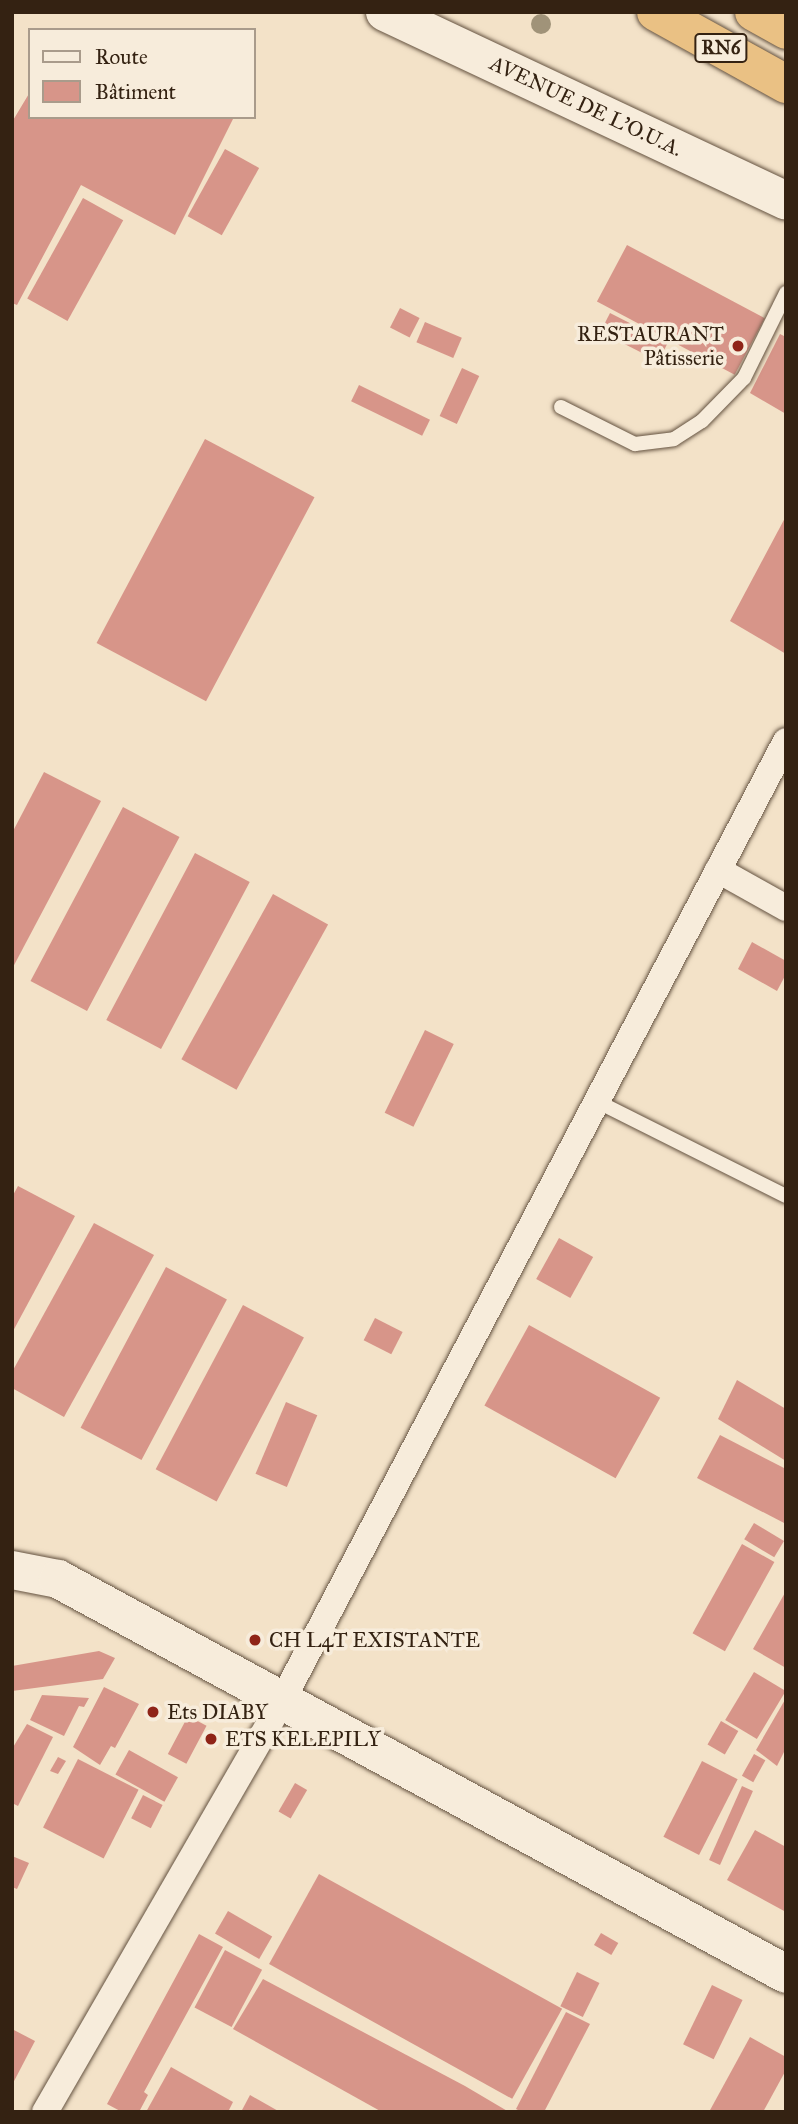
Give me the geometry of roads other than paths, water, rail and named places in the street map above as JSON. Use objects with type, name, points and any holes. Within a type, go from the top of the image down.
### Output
[{"type":"highway","name":"RN6","points":[[656,12],[786,84]]},
{"type":"highway","name":"RN6","points":[[754,12],[786,30]]},
{"type":"street","name":"AVENUE DE L'O.U.A.","points":[[385,12],[786,201]]},
{"type":"street","points":[[45,2112],[282,1701],[786,741]]},
{"type":"street","points":[[718,870],[786,908]]},
{"type":"street","points":[[12,1570],[58,1580],[786,1974]]},
{"type":"lane","points":[[561,407],[635,444],[674,439],[702,421],[744,378],[786,293]]},
{"type":"lane","points":[[596,1101],[786,1196]]},
{"type":"place","name":"RESTAURANT Pâtisserie","points":[[738,346]]},
{"type":"place","name":"CH L4T EXISTANTE","points":[[255,1640]]},
{"type":"place","name":"Ets DIABY","points":[[153,1712]]},
{"type":"place","name":"ETS KELEPILY","points":[[211,1739]]}]
